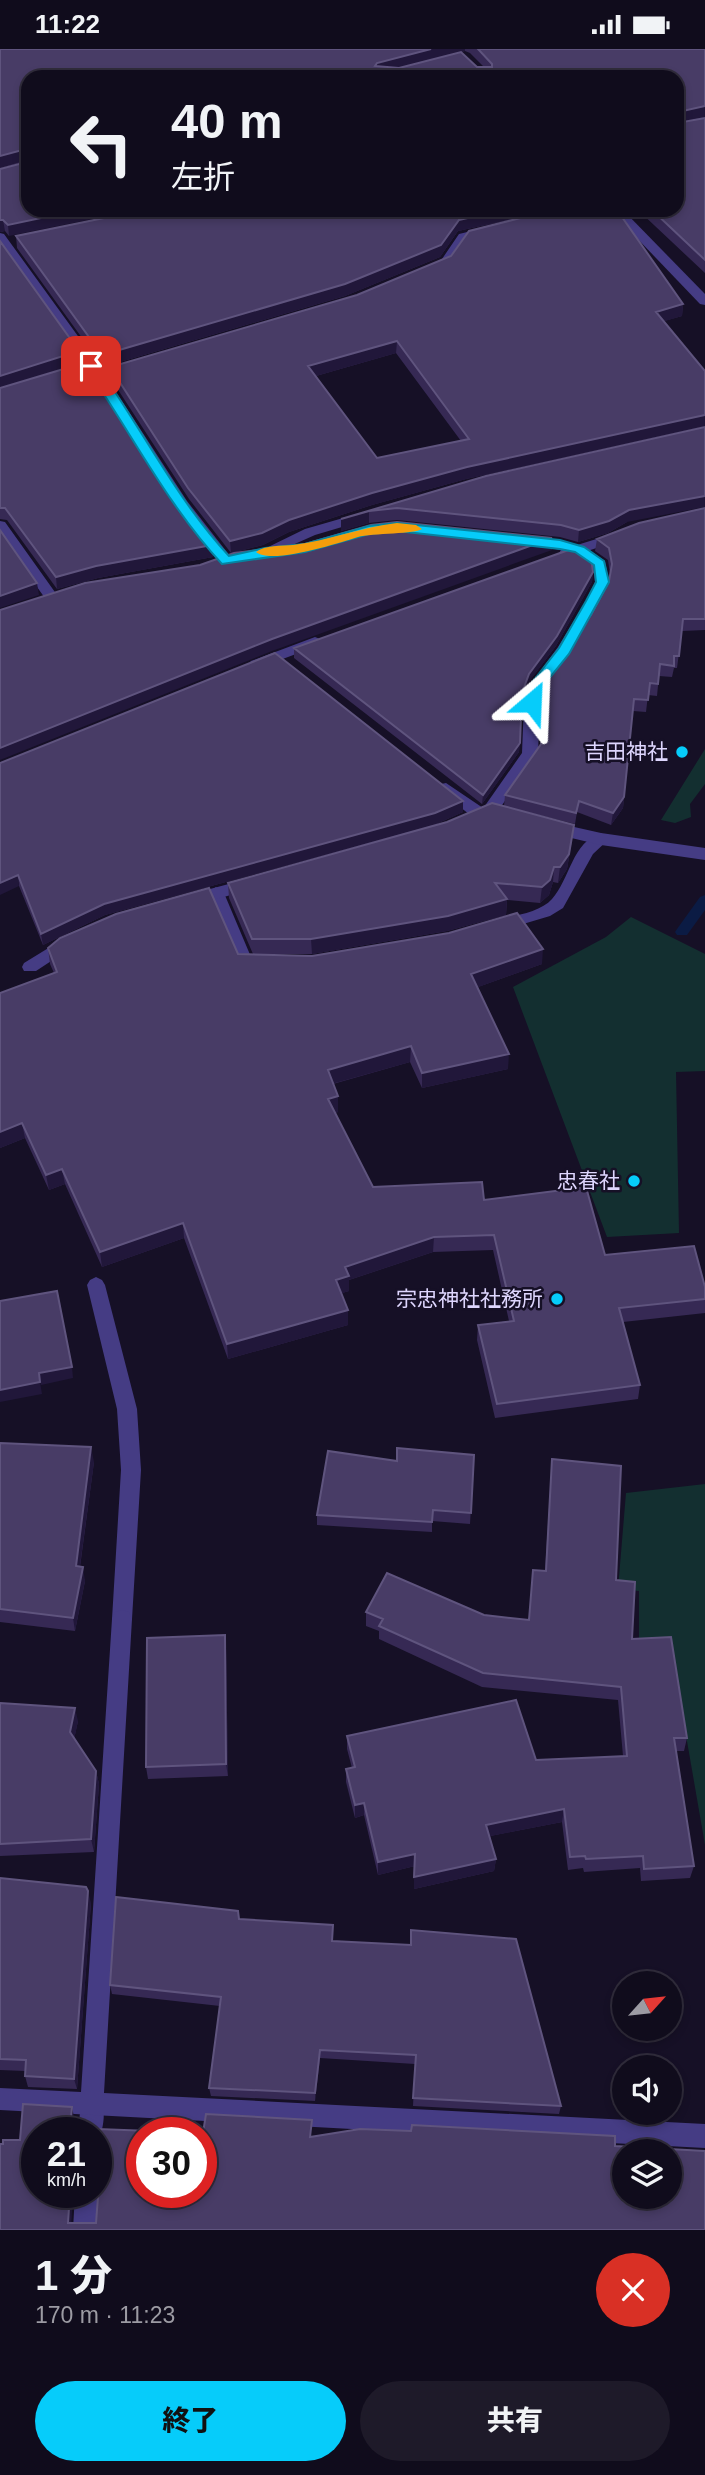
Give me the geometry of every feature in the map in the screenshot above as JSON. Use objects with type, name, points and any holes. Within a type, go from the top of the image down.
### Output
[{"type":"street","points":[[623,217],[705,301]]},
{"type":"street","points":[[422,272],[446,262],[463,237],[502,228]]},
{"type":"street","points":[[8,241],[220,563],[265,552],[305,548],[369,530]]},
{"type":"street","points":[[265,552],[310,532],[376,512]]},
{"type":"street","points":[[0,525],[51,599]]},
{"type":"street","points":[[545,559],[614,538],[633,528]]},
{"type":"street","points":[[460,823],[485,812],[530,754],[532,702],[537,685],[564,650],[603,582],[600,563],[579,549],[514,539]]},
{"type":"street","points":[[241,670],[283,660],[329,637]]},
{"type":"street","points":[[438,782],[485,812],[515,818]]},
{"type":"street","points":[[540,826],[601,839],[705,854]]},
{"type":"street","points":[[484,929],[544,912],[557,904],[587,851],[601,839]]},
{"type":"street","points":[[177,904],[265,880]]},
{"type":"street","points":[[216,893],[245,963],[271,963]]},
{"type":"street","points":[[30,967],[55,948],[78,937]]},
{"type":"street","points":[[91,2117],[131,1470],[127,1409],[96,1285]]},
{"type":"street","points":[[0,2099],[705,2136]]},
{"type":"street","points":[[85,2230],[86,2208]]},
{"type":"green space","points":[[705,749],[705,784],[690,804],[691,817],[675,823],[661,820]]},
{"type":"green space","points":[[631,917],[705,954],[705,1071],[676,1072],[679,1233],[607,1237],[513,987],[606,937]]},
{"type":"green space","points":[[705,1484],[705,1845],[670,1643],[639,1646],[639,1591],[618,1589],[626,1493]]},
{"type":"building","points":[[0,49],[431,49],[377,63],[375,66],[399,68],[461,52],[477,67],[492,67],[478,49],[705,49],[705,106],[684,111],[684,70],[21,70],[21,150],[0,156]]},
{"type":"building","points":[[705,118],[705,260],[659,217],[684,217],[684,122]]},
{"type":"building","points":[[21,164],[21,217],[46,217],[8,225],[0,220],[0,169]]},
{"type":"building","points":[[109,217],[472,217],[459,220],[441,245],[345,284],[102,355],[16,236]]},
{"type":"building","points":[[524,217],[622,217],[683,304],[656,312],[705,371],[705,415],[467,467],[372,493],[289,520],[262,533],[230,541],[188,488],[110,367],[357,295],[451,256],[469,231]],"holes":[[[397,341],[469,439],[377,458],[308,366]]]},
{"type":"building","points":[[0,241],[79,351],[0,376]]},
{"type":"building","points":[[87,362],[174,496],[212,545],[96,566],[56,577],[5,508],[0,508],[0,388]]},
{"type":"building","points":[[705,427],[705,496],[629,510],[609,521],[579,530],[561,525],[397,508],[369,511],[341,519],[486,476]]},
{"type":"building","points":[[705,508],[705,619],[683,619],[679,656],[674,656],[674,666],[660,664],[658,684],[650,683],[648,700],[634,699],[624,797],[613,813],[579,801],[576,813],[505,795],[541,744],[544,726],[543,691],[547,675],[591,615],[609,581],[612,564],[609,548],[597,539],[639,523]]},
{"type":"building","points":[[397,522],[552,538],[272,639],[0,748],[0,610],[85,583],[200,565],[234,553],[305,544],[371,525]]},
{"type":"building","points":[[0,530],[37,583],[0,596]]},
{"type":"building","points":[[577,547],[591,558],[593,572],[557,636],[529,674],[522,693],[520,743],[483,795],[294,648]]},
{"type":"building","points":[[275,653],[463,801],[435,813],[104,904],[41,934],[18,875],[0,883],[0,763]]},
{"type":"building","points":[[492,803],[574,825],[569,854],[560,867],[554,867],[550,880],[542,887],[495,883],[507,899],[448,916],[311,939],[252,939],[228,883],[447,822]]},
{"type":"building","points":[[209,888],[238,954],[312,956],[449,933],[517,913],[543,949],[471,974],[509,1054],[422,1073],[411,1046],[328,1070],[338,1096],[328,1099],[373,1187],[482,1182],[484,1200],[586,1187],[605,1255],[694,1246],[705,1287],[705,1299],[619,1308],[640,1385],[497,1404],[478,1325],[514,1321],[494,1235],[434,1237],[345,1267],[349,1276],[336,1280],[348,1310],[227,1344],[183,1223],[100,1252],[62,1169],[46,1175],[22,1123],[0,1132],[0,993],[57,972],[48,948],[60,938],[116,914]]},
{"type":"building","points":[[57,1291],[72,1367],[39,1373],[40,1382],[0,1390],[0,1301]]},
{"type":"building","points":[[0,1443],[91,1447],[76,1566],[83,1567],[73,1618],[0,1609]]},
{"type":"building","points":[[397,1448],[474,1455],[471,1513],[433,1510],[432,1522],[317,1515],[328,1451],[397,1461]]},
{"type":"building","points":[[552,1459],[621,1466],[616,1580],[635,1582],[632,1639],[671,1637],[687,1738],[674,1738],[694,1866],[644,1869],[643,1856],[586,1859],[585,1856],[570,1857],[564,1809],[486,1825],[496,1859],[414,1877],[415,1854],[378,1862],[364,1803],[355,1805],[346,1769],[355,1767],[347,1736],[516,1700],[536,1760],[627,1756],[621,1687],[483,1673],[379,1626],[383,1619],[366,1612],[387,1573],[484,1615],[529,1620],[533,1570],[546,1571]]},
{"type":"building","points":[[225,1635],[226,1764],[146,1767],[147,1638]]},
{"type":"building","points":[[0,1703],[75,1708],[70,1732],[96,1771],[91,1839],[0,1844]]},
{"type":"building","points":[[0,1878],[86,1887],[88,1891],[74,2079],[25,2076],[26,2060],[0,2059]]},
{"type":"building","points":[[116,1897],[238,1911],[239,1919],[333,1925],[332,1941],[411,1945],[411,1930],[516,1939],[561,2106],[413,2098],[416,2055],[320,2050],[315,2093],[209,2088],[221,1997],[110,1985]]},
{"type":"building","points":[[23,2104],[72,2107],[71,2117],[22,2117]]},
{"type":"building","points":[[206,2114],[312,2120],[310,2137],[360,2129],[411,2131],[412,2125],[615,2136],[615,2139],[612,2139],[612,2209],[682,2209],[682,2150],[705,2151],[705,2230],[0,2230],[0,2144],[3,2144],[3,2140],[20,2140],[21,2128],[21,2208],[69,2208],[68,2223],[96,2223],[97,2208],[112,2208],[112,2130],[126,2130],[126,2208],[217,2208],[217,2117],[206,2117]]},
{"type":"waterway","points":[[682,932],[705,900]]},
{"type":"slow traffic","points":[[263,552],[305,548],[369,530],[397,527],[416,529]]},
{"type":"place","name":"吉田神社","points":[[682,752]]},
{"type":"place","name":"忠春社","points":[[634,1181]]},
{"type":"place","name":"宗忠神社社務所","points":[[557,1299]]},
{"type":"route","points":[[91,366],[200,533],[226,561],[265,552],[305,548],[369,530],[397,527],[560,544],[579,549],[600,563],[603,582],[564,650],[537,685],[532,702]]}]
